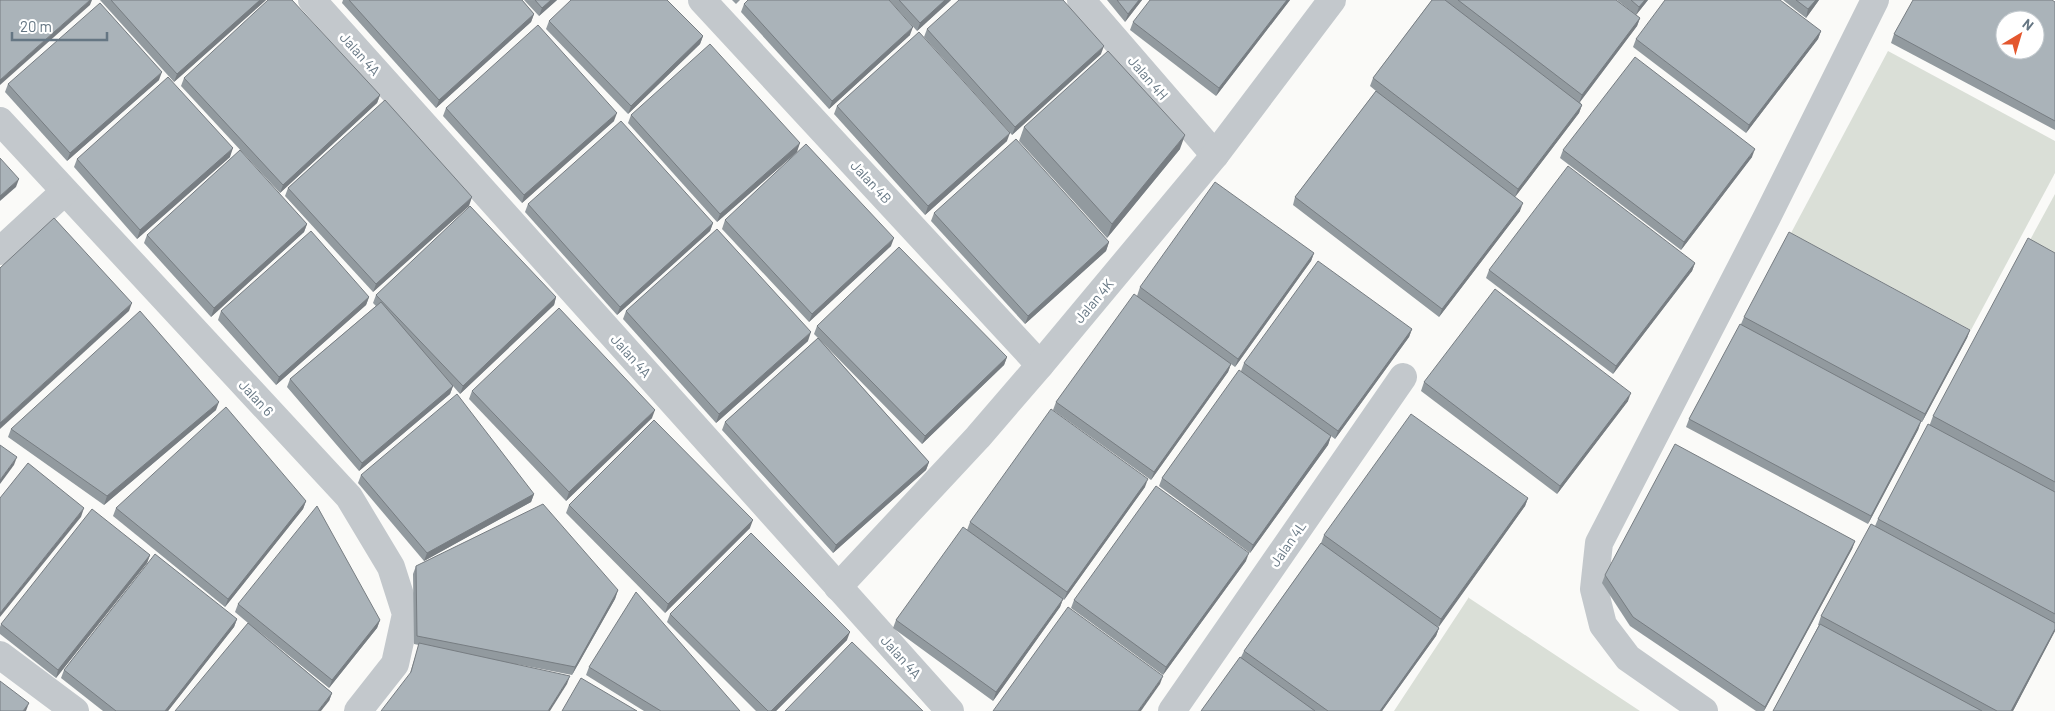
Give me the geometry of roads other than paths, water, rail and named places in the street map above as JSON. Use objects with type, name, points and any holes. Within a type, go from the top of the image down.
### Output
[{"type":"street","name":"Jalan 4A","points":[[312,0],[950,711]]},
{"type":"street","name":"Jalan 4B","points":[[702,0],[1040,365]]},
{"type":"street","name":"Jalan 4H","points":[[1081,0],[1215,155]]},
{"type":"street","name":"Jalan 4K","points":[[838,586],[978,438],[1040,365],[1215,155],[1332,0]]},
{"type":"street","points":[[1704,711],[1628,658],[1603,625],[1594,589],[1599,543],[1763,226],[1875,0]]},
{"type":"street","name":"Jalan 6","points":[[0,121],[349,497],[391,567],[406,614],[396,664],[358,711]]},
{"type":"street","points":[[0,251],[64,192]]},
{"type":"street","name":"Jalan 4L","points":[[1172,711],[1403,377]]},
{"type":"street","points":[[0,655],[75,711]]}]
